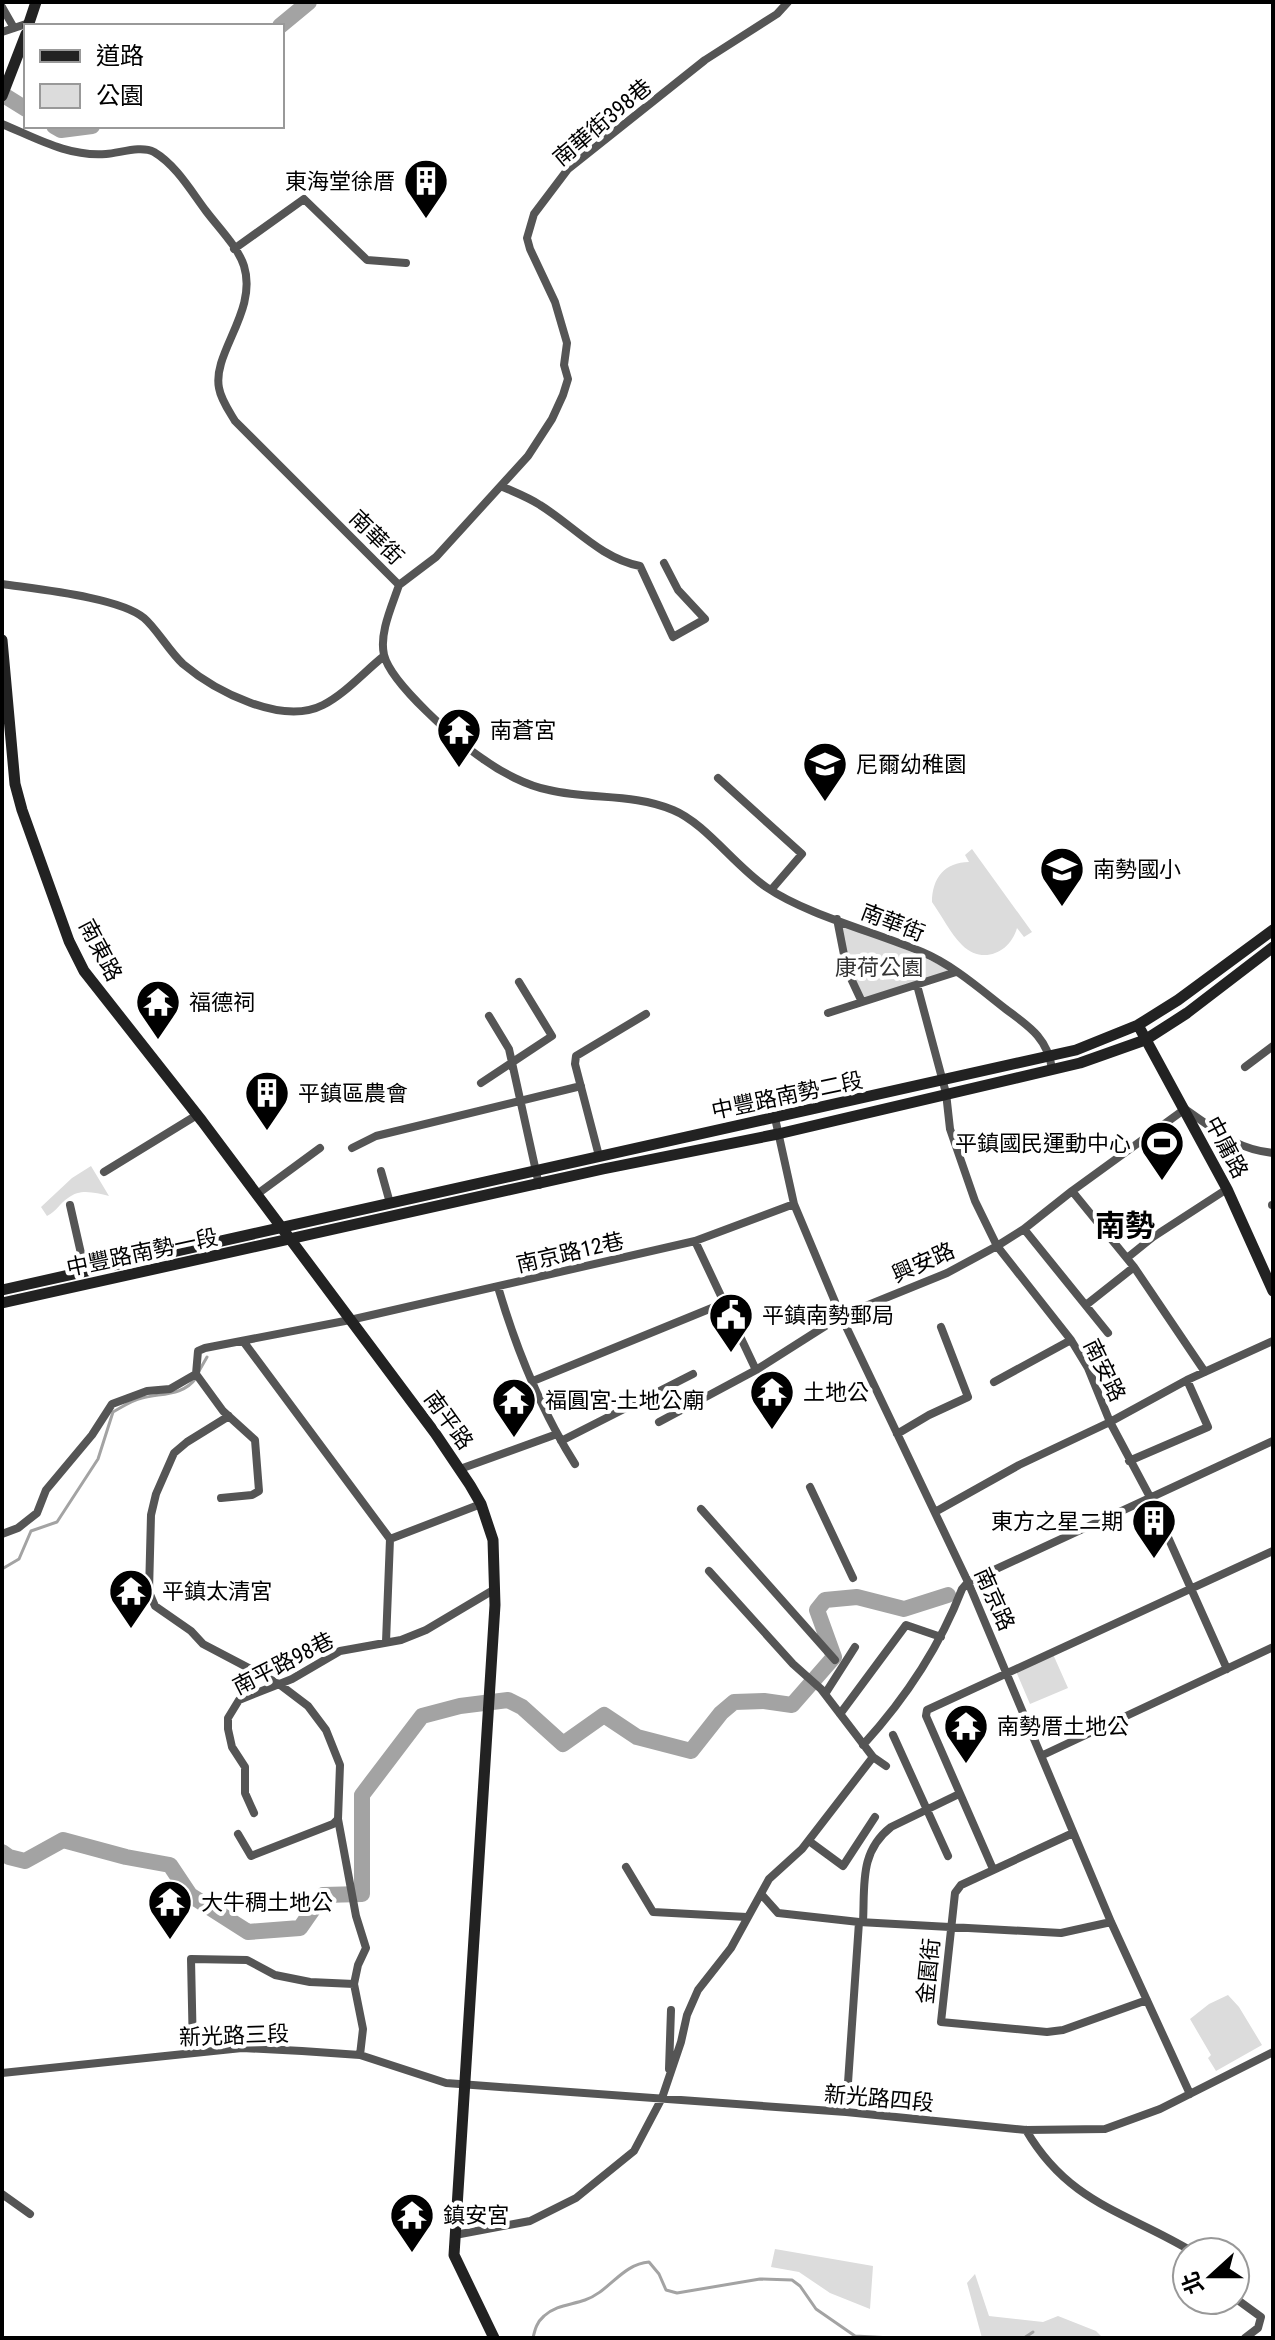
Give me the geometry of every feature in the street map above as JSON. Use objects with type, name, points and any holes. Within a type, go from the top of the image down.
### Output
[{"type":"main road","points":[[29,24],[36,2]]},
{"type":"main road","points":[[2,96],[24,39]]},
{"type":"main road","name":"南東路","points":[[2,640],[15,784],[69,941],[84,971],[104,999],[197,1115],[279,1227]]},
{"type":"main road","name":"中豐路南勢二段","points":[[290,1240],[603,1169],[778,1134],[1076,1050],[1138,1025],[1178,1000],[1273,930]]},
{"type":"main road","name":"中豐路南勢二段","points":[[279,1227],[775,1118],[1080,1063],[1145,1040],[1187,1013],[1273,947]]},
{"type":"main road","name":"中庸路","points":[[1138,1025],[1227,1189],[1273,1291]]},
{"type":"main road","name":"南平路","points":[[279,1227],[460,1469],[481,1504],[493,1540],[495,1589],[491,1670],[464,2084]]},
{"type":"main road","name":"中豐路南勢一段","points":[[2,1290],[279,1227]]},
{"type":"main road","name":"中豐路南勢一段","points":[[2,1303],[290,1240]]},
{"type":"main road","points":[[464,2084],[454,2255],[494,2338]]},
{"type":"street","name":"南華街398巷","points":[[399,585],[436,557],[528,456],[552,419],[568,379],[564,365],[567,343],[555,302],[527,238],[534,214],[568,169],[705,60],[777,14],[788,2]]},
{"type":"street","points":[[2,7],[14,28]]},
{"type":"street","points":[[2,32],[24,28]]},
{"type":"street","name":"南華街","points":[[2,124],[70,153],[105,154],[146,149],[155,153],[178,173],[234,249],[243,262],[248,282],[244,305],[220,370],[218,387],[225,404],[235,421],[399,585],[385,630],[384,656],[401,683],[433,717],[490,764],[548,790],[648,800],[686,815],[734,862],[771,890],[925,953],[956,972],[1042,1037],[1052,1069]]},
{"type":"street","points":[[234,249],[304,199],[367,260],[406,263]]},
{"type":"street","points":[[501,486],[539,504],[605,553],[640,566],[673,637],[705,619],[678,590],[664,563]]},
{"type":"street","points":[[2,584],[122,606],[144,618],[184,664],[225,691],[270,709],[295,713],[325,705],[384,656]]},
{"type":"street","points":[[718,778],[802,854],[771,890]]},
{"type":"street","points":[[837,919],[847,970],[862,1002]]},
{"type":"street","points":[[828,1013],[956,972]]},
{"type":"street","points":[[481,1083],[552,1036],[519,982]]},
{"type":"street","name":"南安路","points":[[917,985],[944,1087],[950,1129],[975,1201],[997,1246],[1071,1340],[1088,1368],[1110,1422],[1150,1497],[1227,1669]]},
{"type":"street","points":[[599,1156],[575,1064],[576,1056],[646,1014]]},
{"type":"street","points":[[489,1016],[509,1049],[539,1185]]},
{"type":"street","points":[[1245,1067],[1273,1046]]},
{"type":"street","points":[[352,1148],[376,1136],[581,1086]]},
{"type":"street","name":"中庸路","points":[[1185,1109],[1230,1141],[1252,1151],[1273,1153]]},
{"type":"street","name":"興安路","points":[[659,1422],[756,1370],[841,1316],[947,1273],[997,1246],[1185,1109]]},
{"type":"street","points":[[104,1172],[197,1115]]},
{"type":"street","name":"南京路","points":[[775,1118],[794,1204],[841,1316],[968,1582],[1111,1922],[1190,2094]]},
{"type":"street","points":[[256,1195],[320,1148]]},
{"type":"street","points":[[381,1171],[390,1203]]},
{"type":"street","points":[[1127,1258],[1153,1237],[1227,1189]]},
{"type":"street","points":[[1072,1191],[1134,1267],[1205,1372]]},
{"type":"street","name":"南京路12巷","points":[[196,1374],[198,1351],[350,1320],[695,1241],[794,1204]]},
{"type":"street","points":[[70,1205],[85,1271]]},
{"type":"street","points":[[1024,1229],[1108,1333]]},
{"type":"street","points":[[695,1241],[756,1370]]},
{"type":"street","points":[[1086,1305],[1134,1267]]},
{"type":"street","points":[[498,1287],[513,1337],[559,1438],[575,1464]]},
{"type":"street","points":[[533,1381],[724,1303]]},
{"type":"street","points":[[897,1434],[968,1397],[941,1327]]},
{"type":"street","points":[[994,1382],[1071,1340]]},
{"type":"street","points":[[243,1341],[390,1539],[386,1642]]},
{"type":"street","points":[[935,1512],[1019,1465],[1110,1422],[1187,1380],[1273,1341]]},
{"type":"street","points":[[2,1534],[18,1528],[37,1513],[46,1490],[92,1435],[112,1404],[136,1394],[170,1389],[196,1374],[229,1416],[255,1440],[259,1491],[252,1495],[221,1498]]},
{"type":"street","points":[[460,1469],[559,1438],[693,1374]]},
{"type":"street","points":[[1129,1461],[1208,1427],[1187,1380]]},
{"type":"street","points":[[229,1416],[174,1453],[153,1507],[149,1535],[149,1592],[155,1606],[191,1631],[203,1644],[279,1684],[308,1706],[326,1730],[336,1751],[340,1765],[338,1819],[366,1948],[354,1984],[363,2029],[360,2055]]},
{"type":"street","points":[[863,1745],[877,1730],[941,1637],[968,1582],[1273,1441]]},
{"type":"street","points":[[810,1487],[853,1578]]},
{"type":"street","points":[[390,1539],[481,1504]]},
{"type":"street","points":[[701,1509],[835,1660]]},
{"type":"street","points":[[993,1869],[926,1716],[927,1710],[1273,1551]]},
{"type":"street","points":[[709,1571],[823,1692],[873,1757],[886,1766]]},
{"type":"street","name":"南平路98巷","points":[[254,1813],[245,1793],[245,1767],[232,1747],[228,1718],[239,1700],[279,1684],[340,1651],[426,1630],[495,1589]]},
{"type":"street","points":[[840,1714],[906,1625],[941,1637]]},
{"type":"street","points":[[823,1692],[855,1647]]},
{"type":"street","points":[[1043,1755],[1273,1647]]},
{"type":"street","points":[[893,1735],[948,1856]]},
{"type":"street","points":[[455,2235],[530,2221],[576,2198],[634,2151],[662,2098],[687,2015],[698,1990],[731,1948],[769,1879],[809,1841],[873,1757]]},
{"type":"street","points":[[846,2112],[868,1853],[891,1827],[959,1794]]},
{"type":"street","points":[[809,1841],[843,1866],[875,1817]]},
{"type":"street","points":[[238,1834],[251,1856],[333,1824],[338,1819]]},
{"type":"street","name":"金園街","points":[[1073,1833],[961,1885],[955,1893],[941,2022],[1047,2032],[1063,2030],[1147,2000]]},
{"type":"street","points":[[626,1867],[653,1912],[747,1917]]},
{"type":"street","points":[[761,1894],[778,1913],[861,1922],[1061,1933],[1111,1922]]},
{"type":"street","points":[[193,2052],[191,1959],[247,1960],[275,1975],[310,1982],[354,1984]]},
{"type":"street","points":[[668,2079],[671,2010]]},
{"type":"street","name":"新光路三段","points":[[2,2073],[242,2048],[360,2055],[432,2080],[464,2084]]},
{"type":"street","name":"新光路四段","points":[[464,2084],[846,2112],[1026,2130],[1105,2129],[1160,2109],[1273,2052]]},
{"type":"street","points":[[1026,2130],[1040,2154],[1061,2176],[1102,2206],[1171,2241]]},
{"type":"street","points":[[2,2194],[30,2214]]},
{"type":"street","points":[[1245,2338],[1258,2328],[1261,2317],[1251,2310]]},
{"type":"green space","points":[[972,849],[1032,932],[1024,937],[1017,928],[1002,950],[986,955],[970,951],[962,945],[932,902],[937,879],[947,868],[969,862],[965,855]]},
{"type":"green space","name":"康荷公園","points":[[837,919],[956,972],[862,1002]]},
{"type":"green space","points":[[91,1166],[109,1196],[78,1193],[47,1216],[41,1207],[72,1178]]},
{"type":"green space","points":[[1052,1652],[1068,1688],[1030,1704],[1015,1669]]},
{"type":"green space","points":[[1228,1995],[1262,2045],[1216,2071],[1208,2058],[1211,2055],[1190,2019],[1209,2004]]},
{"type":"green space","points":[[775,2249],[873,2266],[870,2309],[830,2293],[799,2272],[771,2267]]},
{"type":"green space","points":[[975,2274],[989,2316],[1043,2322],[1058,2316],[1096,2331],[1103,2338],[982,2338],[967,2283]]},
{"type":"waterway","points":[[282,24],[309,2]]},
{"type":"waterway","points":[[2,94],[24,108]]},
{"type":"waterway","points":[[58,128],[76,128]]},
{"type":"waterway","points":[[199,1371],[207,1357]]},
{"type":"waterway","points":[[2,1569],[19,1559],[31,1531],[57,1522],[98,1459],[113,1412],[138,1399],[178,1391],[196,1378]]},
{"type":"waterway","points":[[2,1852],[25,1861],[63,1840],[170,1865],[190,1895],[248,1932],[300,1928],[323,1895],[362,1894],[362,1795],[422,1716],[460,1706],[508,1700],[522,1707],[563,1744],[604,1715],[637,1737],[691,1751],[721,1713],[734,1702],[764,1701],[792,1705],[834,1657],[817,1610],[825,1600],[857,1597],[904,1609],[948,1595]]},
{"type":"waterway","points":[[533,2338],[538,2323],[549,2312],[594,2296],[631,2268],[649,2262],[666,2290],[677,2293],[760,2279],[792,2280],[816,2309],[855,2336],[892,2338]]},
{"type":"waterway","points":[[1024,2338],[1033,2332]]},
{"type":"place","name":"東海堂徐厝","points":[[426,220]]},
{"type":"place","name":"南蒼宮","points":[[459,769]]},
{"type":"place","name":"尼爾幼稚園","points":[[825,803]]},
{"type":"place","name":"南勢國小","points":[[1062,908]]},
{"type":"place","name":"福德祠","points":[[158,1041]]},
{"type":"place","name":"平鎮區農會","points":[[267,1132]]},
{"type":"place","name":"平鎮國民運動中心","points":[[1162,1182]]},
{"type":"place","name":"平鎮南勢郵局","points":[[731,1354]]},
{"type":"place","name":"土地公","points":[[772,1431]]},
{"type":"place","name":"福圓宮-土地公廟","points":[[514,1439]]},
{"type":"place","name":"東方之星二期","points":[[1154,1560]]},
{"type":"place","name":"平鎮太清宮","points":[[131,1630]]},
{"type":"place","name":"南勢厝土地公","points":[[966,1765]]},
{"type":"place","name":"大牛稠土地公","points":[[170,1941]]},
{"type":"place","name":"鎮安宮","points":[[412,2254]]},
{"type":"district","name":"南勢","points":[[1125,1226]]}]
